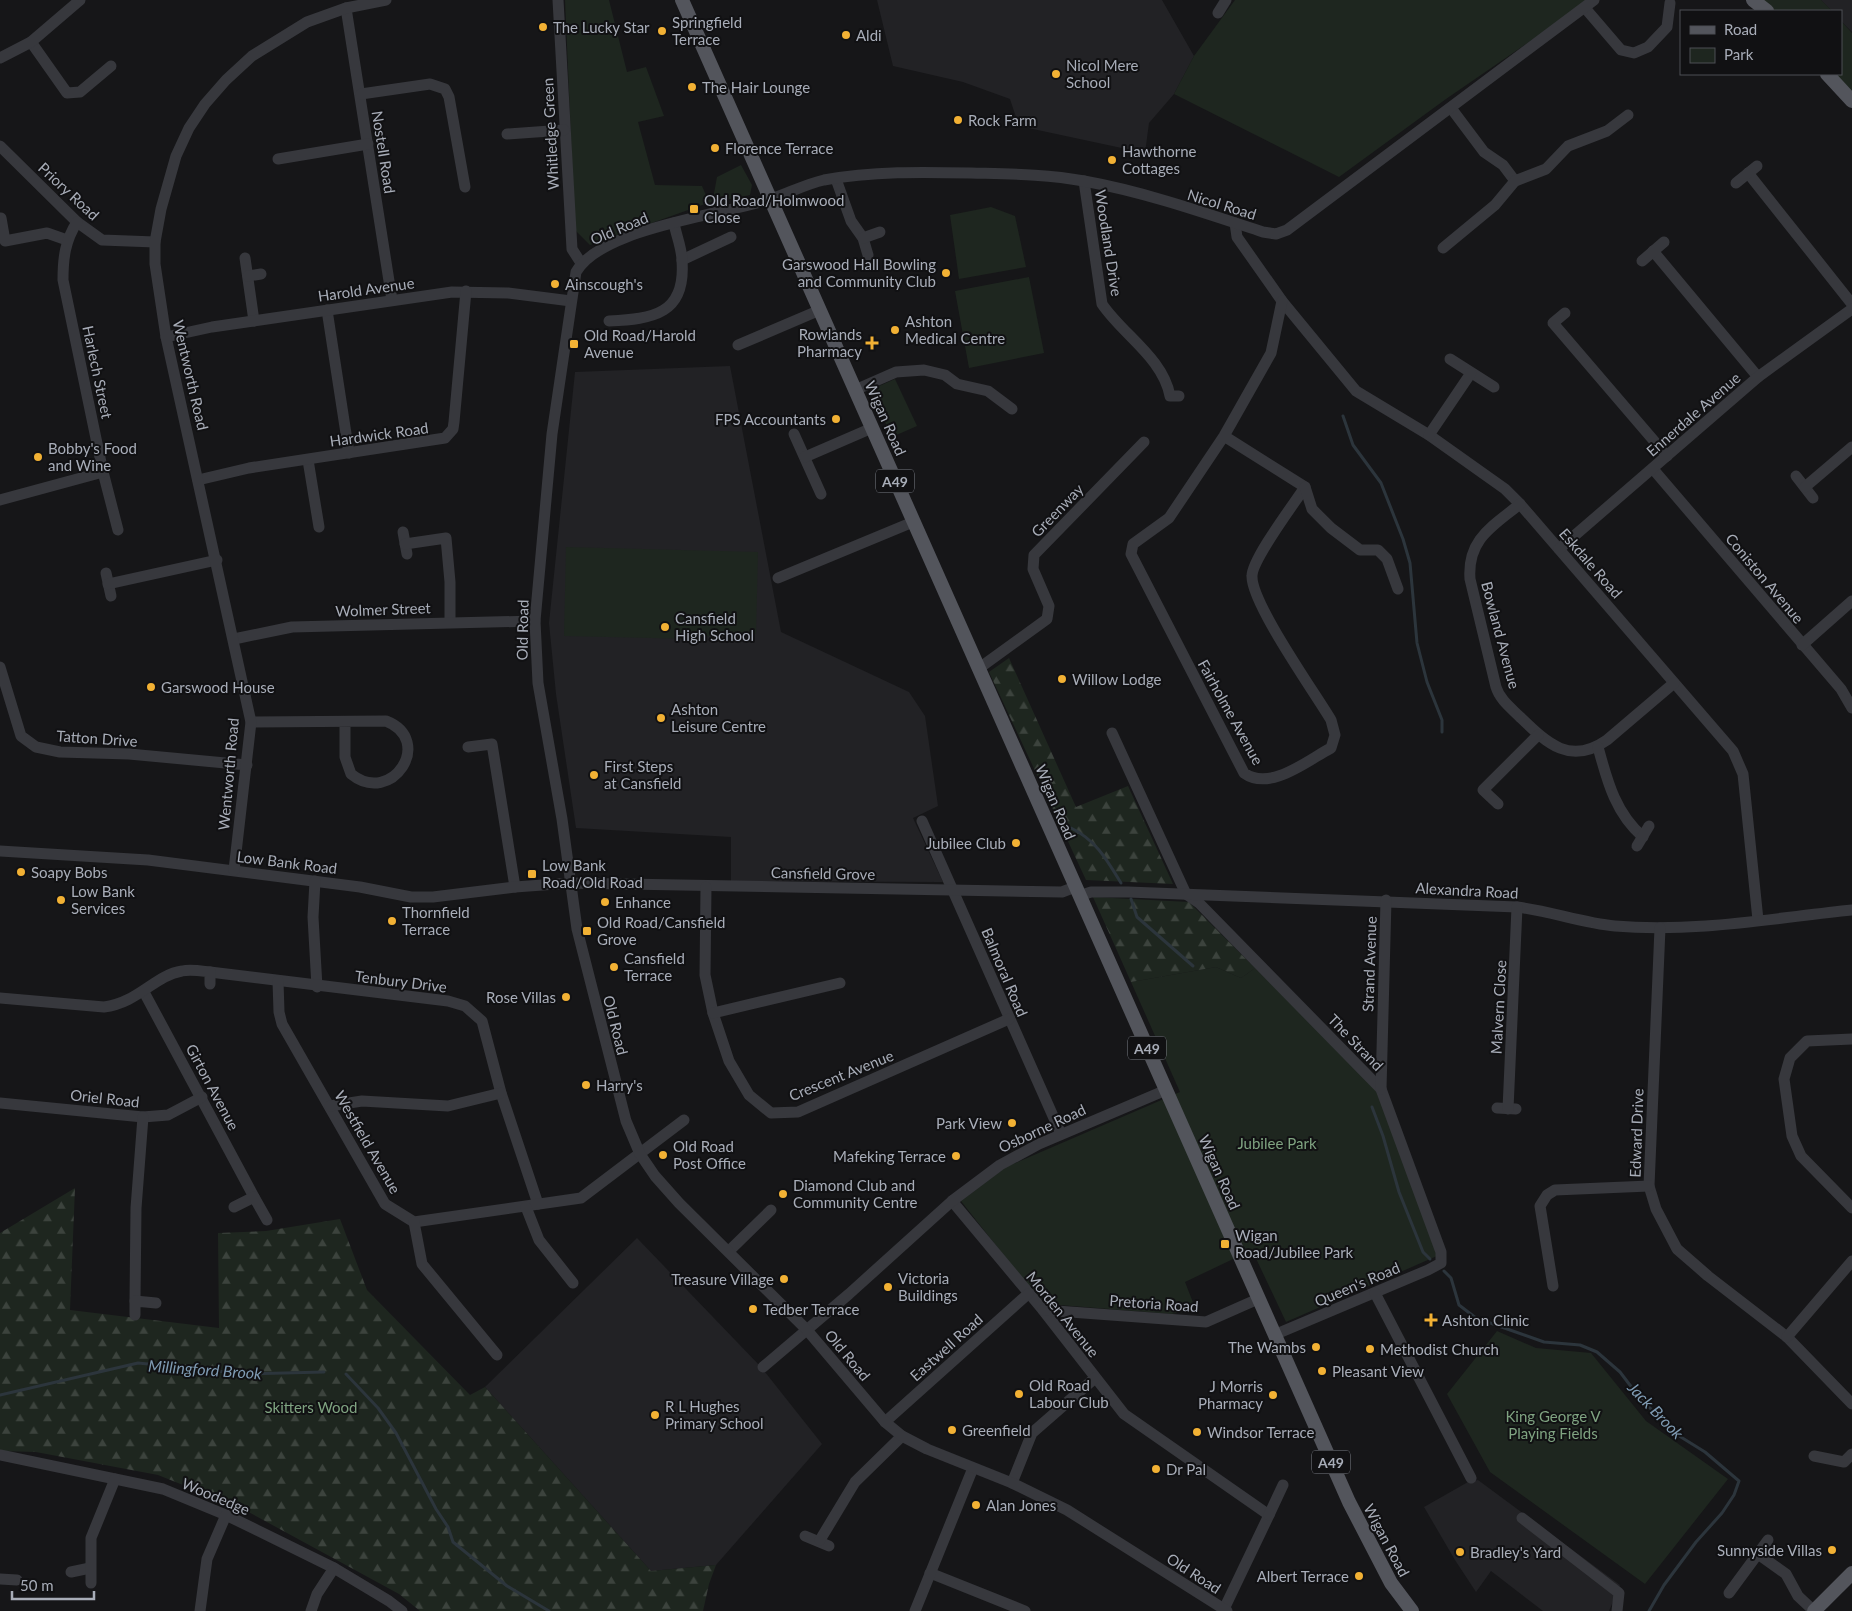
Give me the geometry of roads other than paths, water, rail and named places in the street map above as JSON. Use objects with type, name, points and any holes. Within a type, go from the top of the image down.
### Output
[{"type":"main road","name":"Wigan Road","points":[[682,0],[1353,1510],[1391,1583],[1412,1611]]},
{"type":"main road","points":[[1753,0],[1766,10]]},
{"type":"main road","points":[[1827,75],[1852,101]]},
{"type":"main road","points":[[1814,1611],[1852,1573]]},
{"type":"street","points":[[0,58],[31,42],[80,0]]},
{"type":"street","name":"Wentworth Road","points":[[234,870],[251,722],[217,560],[166,336],[157,284],[155,242],[161,210],[176,156],[189,128],[205,104],[226,80],[252,56],[279,37],[307,22],[346,8],[386,0]]},
{"type":"street","name":"Whitledge Green","points":[[558,0],[572,249],[581,263]]},
{"type":"street","points":[[1218,13],[1223,1]]},
{"type":"street","points":[[1590,4],[1621,50],[1634,52],[1648,47],[1667,27],[1670,3]]},
{"type":"street","name":"Nicol Road","points":[[771,199],[811,183],[836,179],[934,172],[1010,174],[1084,181],[1124,190],[1263,232],[1276,234],[1287,230],[1590,4]]},
{"type":"street","name":"Nostell Road","points":[[346,8],[392,300]]},
{"type":"street","points":[[31,42],[67,93],[80,92],[111,66]]},
{"type":"street","points":[[361,94],[430,84],[445,89],[449,96],[465,187]]},
{"type":"street","points":[[1451,108],[1484,152],[1502,165],[1515,181]]},
{"type":"street","points":[[1442,250],[1495,205],[1515,181],[1546,169],[1568,146],[1602,133],[1629,114]]},
{"type":"street","points":[[507,134],[564,130]]},
{"type":"street","points":[[278,159],[368,144]]},
{"type":"street","name":"Priory Road","points":[[0,146],[77,222],[102,240],[155,242]]},
{"type":"street","points":[[1736,183],[1752,170],[1852,304]]},
{"type":"street","points":[[836,179],[851,221],[863,238],[868,255]]},
{"type":"street","name":"Woodland Drive","points":[[1084,181],[1102,304],[1110,316],[1157,366],[1168,386],[1170,396],[1179,396]]},
{"type":"street","name":"Old Road","points":[[771,199],[674,223],[615,242],[581,263],[576,272],[571,301],[552,434],[535,621],[538,683],[562,819],[577,930],[626,1121],[640,1154],[667,1190],[807,1330],[885,1422],[902,1436],[927,1449],[1012,1483],[1067,1510],[1225,1610]]},
{"type":"street","points":[[1,218],[5,240],[47,233],[67,240]]},
{"type":"street","name":"Harlech Street","points":[[77,222],[67,240],[63,280],[103,472],[118,530]]},
{"type":"street","points":[[609,321],[640,320],[662,313],[676,301],[680,287],[682,260],[674,223]]},
{"type":"street","name":"Eskdale Road","points":[[1234,223],[1237,237],[1282,301],[1356,391],[1429,435],[1505,489],[1733,751],[1740,763],[1758,920]]},
{"type":"street","points":[[863,238],[880,232]]},
{"type":"street","points":[[682,260],[731,237]]},
{"type":"street","points":[[1642,260],[1664,242]]},
{"type":"street","points":[[1653,251],[1758,377]]},
{"type":"street","points":[[245,258],[254,321]]},
{"type":"street","points":[[248,276],[261,274]]},
{"type":"street","name":"Harold Avenue","points":[[166,336],[392,300],[466,291],[518,294],[571,301]]},
{"type":"street","name":"Hardwick Road","points":[[198,480],[249,468],[440,440],[449,434],[454,422],[466,291]]},
{"type":"street","name":"Fairholme Avenue","points":[[1282,301],[1271,353],[1224,436],[1169,518],[1133,544],[1131,554],[1244,773],[1249,777],[1266,780],[1284,774],[1331,748],[1335,735],[1331,720],[1257,597],[1252,575],[1263,551],[1305,487]]},
{"type":"street","name":"Ennerdale Avenue","points":[[1559,549],[1758,377],[1852,309]]},
{"type":"street","points":[[327,310],[349,453]]},
{"type":"street","points":[[738,345],[820,310]]},
{"type":"street","points":[[1565,313],[1553,323],[1667,456]]},
{"type":"street","points":[[1450,359],[1494,387]]},
{"type":"street","points":[[856,390],[896,372],[924,370],[945,375],[957,384],[988,391],[1012,409]]},
{"type":"street","points":[[1429,435],[1471,373]]},
{"type":"street","points":[[804,457],[872,428]]},
{"type":"street","points":[[794,434],[821,494]]},
{"type":"street","points":[[1224,436],[1305,487],[1312,509],[1331,528],[1360,550],[1378,550],[1387,559],[1398,589]]},
{"type":"street","name":"Greenway","points":[[978,669],[1047,619],[1049,606],[1033,569],[1034,555],[1144,442]]},
{"type":"street","points":[[1805,487],[1852,447]]},
{"type":"street","points":[[308,460],[319,527]]},
{"type":"street","name":"Coniston Avenue","points":[[1653,469],[1841,689],[1852,708]]},
{"type":"street","points":[[0,500],[103,472]]},
{"type":"street","points":[[1796,476],[1814,498]]},
{"type":"street","name":"Bowland Avenue","points":[[1520,504],[1478,541],[1472,554],[1470,569],[1498,693],[1538,735],[1553,746],[1567,751],[1581,751],[1598,747]]},
{"type":"street","points":[[778,578],[913,522]]},
{"type":"street","points":[[403,532],[406,549],[446,538],[450,582],[450,622]]},
{"type":"street","points":[[111,596],[107,578],[217,560]]},
{"type":"street","points":[[1383,583],[1394,578]]},
{"type":"street","points":[[1802,645],[1852,601]]},
{"type":"street","name":"Wolmer Street","points":[[234,639],[292,627],[535,621]]},
{"type":"street","name":"Tatton Drive","points":[[0,667],[21,736],[36,747],[60,752],[129,754],[246,765]]},
{"type":"street","points":[[1649,826],[1640,842],[1618,806],[1598,747],[1674,683]]},
{"type":"street","points":[[251,722],[386,721],[396,725],[403,732],[406,741],[407,760],[398,775],[384,781],[366,782],[351,774],[345,757],[345,722]]},
{"type":"street","points":[[1112,733],[1186,894]]},
{"type":"street","points":[[1498,804],[1483,790],[1538,735]]},
{"type":"street","points":[[468,747],[492,744],[515,887]]},
{"type":"street","name":"Balmoral Road","points":[[922,821],[1061,1134]]},
{"type":"street","name":"Low Bank Road","points":[[0,851],[148,860],[360,886],[411,896],[452,895],[515,887],[570,883]]},
{"type":"street","points":[[315,881],[313,917],[317,987]]},
{"type":"street","name":"Cansfield Grove","points":[[570,883],[706,887],[1077,892]]},
{"type":"street","name":"Crescent Avenue","points":[[706,887],[705,975],[714,1013],[729,1061],[749,1095],[770,1113],[798,1112],[1009,1020]]},
{"type":"street","name":"Alexandra Road","points":[[1077,892],[1386,900],[1518,907],[1548,911],[1613,926],[1660,928],[1852,910]]},
{"type":"street","name":"The Strand","points":[[1186,894],[1199,903],[1381,1089],[1441,1252]]},
{"type":"street","name":"Strand Avenue","points":[[1381,1089],[1386,900]]},
{"type":"street","name":"Malvern Close","points":[[1507,1109],[1518,907]]},
{"type":"street","name":"Edward Drive","points":[[1660,928],[1649,1186],[1656,1209],[1677,1250],[1787,1337],[1852,1404]]},
{"type":"street","name":"Tenbury Drive","points":[[0,998],[104,1007],[117,1005],[180,971],[210,972],[317,987],[448,1001],[465,1006],[482,1021],[532,1205],[539,1240],[573,1283]]},
{"type":"street","points":[[210,972],[210,984]]},
{"type":"street","name":"Westfield Avenue","points":[[278,981],[279,1012],[282,1024],[385,1204],[414,1222]]},
{"type":"street","points":[[714,1013],[840,982]]},
{"type":"street","name":"Girton Avenue","points":[[144,992],[267,1220]]},
{"type":"street","points":[[1852,1038],[1807,1041],[1790,1058],[1784,1079],[1792,1136],[1801,1156],[1852,1208]]},
{"type":"street","name":"Osborne Road","points":[[763,1367],[952,1201],[1000,1165],[1061,1134],[1166,1090]]},
{"type":"street","points":[[330,1106],[362,1101],[448,1106],[501,1093]]},
{"type":"street","name":"Oriel Road","points":[[0,1103],[143,1118],[168,1114],[202,1097]]},
{"type":"street","points":[[135,1315],[136,1208],[143,1118]]},
{"type":"street","points":[[497,1355],[422,1264],[414,1222],[581,1198],[684,1120]]},
{"type":"street","points":[[1553,1286],[1540,1206],[1546,1195],[1555,1190],[1649,1186]]},
{"type":"street","points":[[234,1207],[254,1197]]},
{"type":"street","name":"Morden Avenue","points":[[952,1201],[1043,1310],[1124,1414],[1269,1515]]},
{"type":"street","points":[[729,1251],[771,1210]]},
{"type":"street","name":"Queen's Road","points":[[1274,1335],[1441,1263],[1441,1252]]},
{"type":"street","points":[[1787,1337],[1852,1261]]},
{"type":"street","points":[[1374,1293],[1471,1478]]},
{"type":"street","name":"Eastwell Road","points":[[885,1422],[1028,1294]]},
{"type":"street","name":"Pretoria Road","points":[[1043,1310],[1206,1322],[1258,1299]]},
{"type":"street","points":[[135,1301],[156,1303]]},
{"type":"street","points":[[1012,1483],[1032,1432],[1096,1378]]},
{"type":"street","points":[[805,1536],[824,1543],[855,1482],[902,1436]]},
{"type":"street","name":"Woodedge","points":[[0,1455],[163,1489],[226,1515],[334,1568],[389,1601],[402,1611]]},
{"type":"street","points":[[1814,1456],[1848,1463]]},
{"type":"street","points":[[915,1611],[973,1468]]},
{"type":"street","points":[[91,1583],[92,1538],[114,1479]]},
{"type":"street","points":[[1225,1610],[1283,1485]]},
{"type":"street","points":[[200,1611],[208,1559],[226,1515]]},
{"type":"street","points":[[1522,1518],[1619,1593],[1617,1611]]},
{"type":"street","points":[[1729,1593],[1768,1540]]},
{"type":"street","points":[[1758,1554],[1786,1574],[1798,1596],[1814,1611]]},
{"type":"street","points":[[71,1572],[90,1568]]},
{"type":"street","points":[[311,1611],[317,1594],[334,1568]]},
{"type":"street","points":[[930,1573],[1025,1611]]},
{"type":"street","points":[[0,1579],[17,1580]]},
{"type":"waterway","points":[[1343,416],[1353,445],[1381,483],[1403,539],[1410,563],[1417,643],[1427,682],[1442,720],[1442,732]]},
{"type":"waterway","name":"Jack Brook","points":[[1071,828],[1094,845],[1106,859],[1121,883]]},
{"type":"waterway","name":"Jack Brook","points":[[1131,899],[1137,917],[1193,966]]},
{"type":"waterway","name":"Jack Brook","points":[[1372,1107],[1383,1136],[1399,1192],[1423,1252],[1430,1259]]},
{"type":"waterway","name":"Jack Brook","points":[[1444,1271],[1451,1278],[1459,1305],[1476,1318],[1544,1342],[1580,1345],[1597,1352],[1620,1372],[1639,1397],[1676,1434],[1705,1452],[1739,1481],[1734,1495],[1722,1513],[1696,1542],[1664,1585],[1649,1611]]},
{"type":"waterway","name":"Millingford Brook","points":[[0,1395],[138,1363],[246,1374],[324,1372]]},
{"type":"waterway","name":"Millingford Brook","points":[[346,1374],[378,1408],[396,1433],[436,1509],[448,1527],[453,1542],[507,1586],[549,1611]]},
{"type":"place","name":"The Lucky Star","points":[[543,27]]},
{"type":"place","name":"Springfield Terrace","points":[[662,31]]},
{"type":"place","name":"Aldi","points":[[846,35]]},
{"type":"place","name":"Nicol Mere School","points":[[1056,74]]},
{"type":"place","name":"The Hair Lounge","points":[[692,87]]},
{"type":"place","name":"Rock Farm","points":[[958,120]]},
{"type":"place","name":"Florence Terrace","points":[[715,148]]},
{"type":"place","name":"Hawthorne Cottages","points":[[1112,160]]},
{"type":"place","name":"Old Road/Holmwood Close","points":[[694,209]]},
{"type":"place","name":"Garswood Hall Bowling and Community Club","points":[[946,273]]},
{"type":"place","name":"Ainscough's","points":[[555,284]]},
{"type":"place","name":"Ashton Medical Centre","points":[[895,330]]},
{"type":"place","name":"Rowlands Pharmacy","points":[[872,343]]},
{"type":"place","name":"Old Road/Harold Avenue","points":[[574,344]]},
{"type":"place","name":"FPS Accountants","points":[[836,419]]},
{"type":"place","name":"Bobby's Food and Wine","points":[[38,457]]},
{"type":"place","name":"Cansfield High School","points":[[665,627]]},
{"type":"place","name":"Willow Lodge","points":[[1062,679]]},
{"type":"place","name":"Garswood House","points":[[151,687]]},
{"type":"place","name":"Ashton Leisure Centre","points":[[661,718]]},
{"type":"place","name":"First Steps at Cansfield","points":[[594,775]]},
{"type":"place","name":"Jubilee Club","points":[[1016,843]]},
{"type":"place","name":"Soapy Bobs","points":[[21,872]]},
{"type":"place","name":"Low Bank Road/Old Road","points":[[532,874]]},
{"type":"place","name":"Low Bank Services","points":[[61,900]]},
{"type":"place","name":"Enhance","points":[[605,902]]},
{"type":"place","name":"Thornfield Terrace","points":[[392,921]]},
{"type":"place","name":"Old Road/Cansfield Grove","points":[[587,931]]},
{"type":"place","name":"Cansfield Terrace","points":[[614,967]]},
{"type":"place","name":"Rose Villas","points":[[566,997]]},
{"type":"place","name":"Harry's","points":[[586,1085]]},
{"type":"place","name":"Park View","points":[[1012,1123]]},
{"type":"place","name":"Old Road Post Office","points":[[663,1155]]},
{"type":"place","name":"Mafeking Terrace","points":[[956,1156]]},
{"type":"place","name":"Diamond Club and Community Centre","points":[[783,1194]]},
{"type":"place","name":"Wigan Road/Jubilee Park","points":[[1225,1244]]},
{"type":"place","name":"Treasure Village","points":[[784,1279]]},
{"type":"place","name":"Victoria Buildings","points":[[888,1287]]},
{"type":"place","name":"Tedber Terrace","points":[[753,1309]]},
{"type":"place","name":"Ashton Clinic","points":[[1431,1320]]},
{"type":"place","name":"The Wambs","points":[[1316,1347]]},
{"type":"place","name":"Methodist Church","points":[[1370,1349]]},
{"type":"place","name":"Pleasant View","points":[[1322,1371]]},
{"type":"place","name":"Old Road Labour Club","points":[[1019,1394]]},
{"type":"place","name":"J Morris Pharmacy","points":[[1273,1395]]},
{"type":"place","name":"R L Hughes Primary School","points":[[655,1415]]},
{"type":"place","name":"Greenfield","points":[[952,1430]]},
{"type":"place","name":"Windsor Terrace","points":[[1197,1432]]},
{"type":"place","name":"Dr Pal","points":[[1156,1469]]},
{"type":"place","name":"Alan Jones","points":[[976,1505]]},
{"type":"place","name":"Sunnyside Villas","points":[[1832,1550]]},
{"type":"place","name":"Bradley's Yard","points":[[1460,1552]]},
{"type":"place","name":"Albert Terrace","points":[[1359,1576]]},
{"type":"park label","name":"Jubilee Park","points":[[1277,1143]]},
{"type":"park label","name":"Skitters Wood","points":[[311,1407]]},
{"type":"park label","name":"King George V Playing Fields","points":[[1553,1424]]}]
